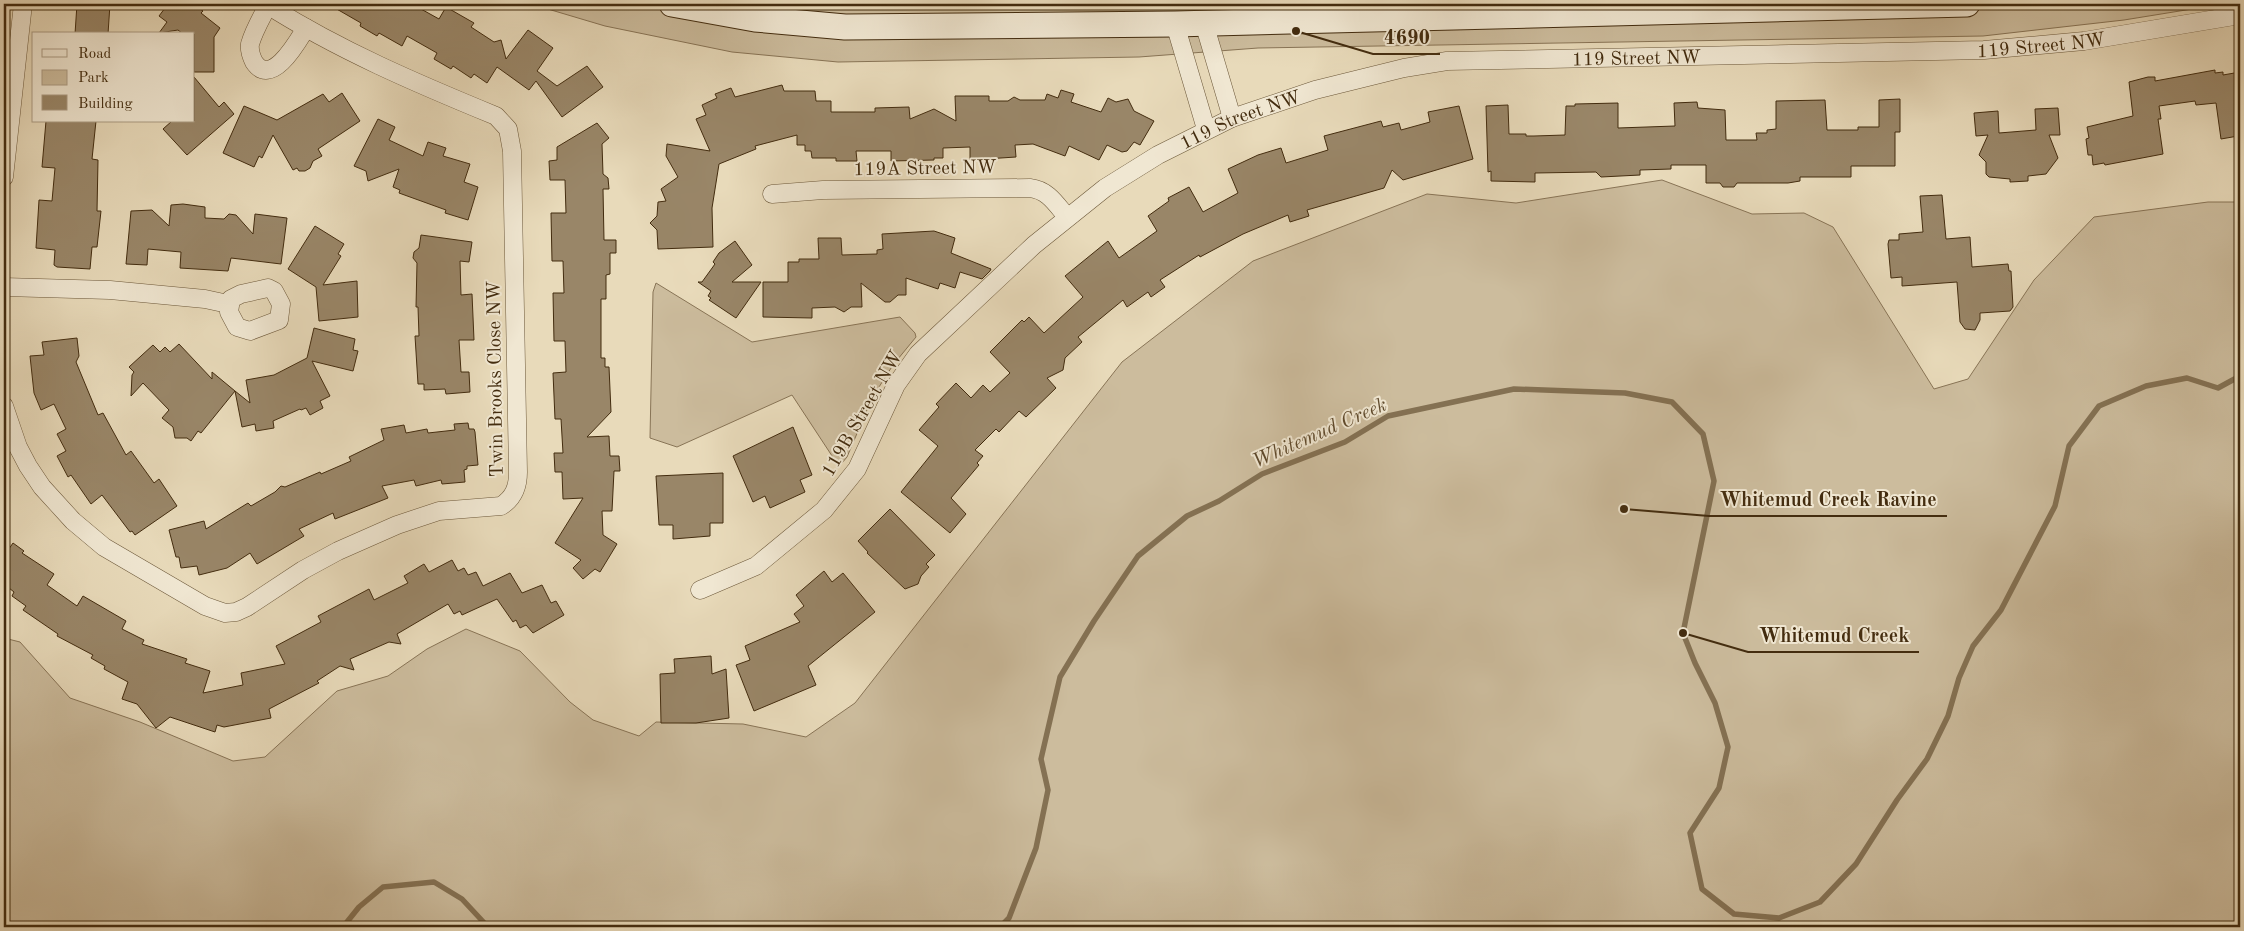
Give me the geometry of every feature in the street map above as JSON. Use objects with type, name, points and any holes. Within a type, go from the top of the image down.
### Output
[{"type":"street","points":[[4,177],[23,4]]},
{"type":"street","name":"Twin Brooks Close NW","points":[[4,406],[18,447],[28,466],[42,487],[73,521],[104,547],[205,606],[225,613],[236,612],[247,607],[303,570],[338,551],[389,528],[439,511],[493,508],[508,501],[518,484],[518,472],[512,151],[508,129],[504,122],[496,116],[389,70],[306,28],[267,4],[250,44],[250,53],[256,65],[265,68],[275,67],[292,51],[306,28]]},
{"type":"street","points":[[672,4],[756,19],[845,27],[1175,24],[1967,4]]},
{"type":"street","name":"119 Street NW","points":[[1066,217],[1129,173],[1206,129],[1232,118],[1315,90],[1404,68],[1447,60],[1984,50],[2084,41],[2240,16]]},
{"type":"street","points":[[1204,23],[1232,118]]},
{"type":"street","points":[[1175,24],[1206,129]]},
{"type":"street","name":"119A Street NW","points":[[772,194],[823,190],[1030,188],[1038,189],[1049,195],[1066,217]]},
{"type":"street","name":"119B Street NW","points":[[700,590],[756,566],[824,510],[857,469],[896,385],[918,354],[1066,217]]},
{"type":"street","points":[[4,287],[110,290],[205,299],[228,304]]},
{"type":"green space","points":[[531,4],[2223,4],[2124,20],[1983,36],[1258,48],[1139,57],[838,62],[732,52],[605,26]]},
{"type":"green space","points":[[1662,180],[1752,214],[1804,213],[1833,227],[1934,389],[1968,379],[2034,280],[2094,217],[2208,202],[2240,202],[2240,927],[4,927],[4,638],[20,642],[70,698],[140,722],[233,761],[265,757],[337,691],[388,676],[427,649],[466,629],[520,651],[570,702],[593,720],[639,736],[656,722],[743,724],[806,737],[855,703],[1122,362],[1253,261],[1427,194],[1516,203]]},
{"type":"green space","points":[[656,283],[752,342],[900,317],[915,333],[916,337],[893,365],[872,398],[847,457],[842,463],[836,462],[792,395],[677,447],[650,438],[653,292]]},
{"type":"building","points":[[77,4],[110,4],[108,32],[75,32]]},
{"type":"building","points":[[168,4],[193,4],[220,28],[214,37],[214,72],[195,72],[195,32],[180,32],[178,30],[160,32],[167,22],[159,16]]},
{"type":"building","points":[[328,4],[412,4],[439,19],[446,7],[474,23],[471,27],[494,42],[501,40],[506,59],[528,30],[553,48],[537,71],[557,86],[587,66],[603,87],[562,117],[536,81],[529,90],[497,67],[487,83],[474,74],[471,78],[453,66],[451,69],[434,59],[437,53],[407,36],[402,46],[379,33],[377,36],[360,26],[361,23]]},
{"type":"building","points":[[2215,70],[2215,73],[2223,72],[2223,75],[2240,72],[2240,117],[2235,118],[2238,136],[2221,139],[2216,103],[2196,105],[2195,101],[2159,106],[2161,119],[2158,119],[2163,154],[2105,165],[2104,163],[2093,165],[2092,155],[2088,155],[2086,139],[2089,138],[2087,127],[2133,116],[2129,82],[2148,77],[2155,77],[2155,81]]},
{"type":"building","points":[[195,78],[219,107],[224,102],[234,114],[187,155],[163,129],[171,122],[195,122]]},
{"type":"building","points":[[782,85],[784,91],[815,91],[816,101],[831,101],[831,112],[875,112],[875,108],[909,107],[910,119],[934,109],[956,121],[955,96],[989,96],[989,101],[1008,101],[1014,97],[1020,100],[1045,100],[1047,94],[1058,98],[1061,90],[1074,94],[1071,102],[1101,112],[1108,98],[1116,102],[1128,99],[1134,111],[1154,121],[1140,145],[1134,142],[1127,151],[1122,152],[1107,145],[1099,160],[1069,146],[1065,156],[1033,144],[1015,145],[1016,157],[970,160],[970,147],[943,148],[943,158],[934,158],[934,160],[891,161],[891,151],[856,151],[857,161],[836,161],[836,158],[812,158],[811,151],[805,151],[805,145],[797,145],[797,135],[755,146],[756,149],[719,164],[712,208],[713,247],[658,249],[657,230],[650,223],[657,216],[658,202],[666,201],[661,189],[678,177],[666,156],[667,144],[710,151],[696,119],[706,115],[702,105],[717,98],[715,94],[731,88],[735,97]]},
{"type":"building","points":[[342,93],[360,121],[318,149],[322,156],[313,161],[310,168],[305,171],[299,171],[297,168],[293,170],[273,135],[262,158],[259,156],[254,167],[223,153],[244,106],[277,120],[323,94],[329,102]]},
{"type":"building","points":[[1900,99],[1900,132],[1895,132],[1895,166],[1851,166],[1851,177],[1800,177],[1800,181],[1788,183],[1737,183],[1734,187],[1723,187],[1720,183],[1706,183],[1706,165],[1671,165],[1671,169],[1640,170],[1640,175],[1601,177],[1596,172],[1535,173],[1535,182],[1491,181],[1491,171],[1488,172],[1486,106],[1508,105],[1509,134],[1534,136],[1565,135],[1566,106],[1575,106],[1575,104],[1618,103],[1618,128],[1675,126],[1674,103],[1697,102],[1698,108],[1725,110],[1726,140],[1757,140],[1756,133],[1767,133],[1767,130],[1776,129],[1776,101],[1825,100],[1827,130],[1858,130],[1858,127],[1879,127],[1879,100]]},
{"type":"building","points":[[1459,106],[1473,159],[1403,180],[1392,170],[1384,188],[1307,210],[1309,216],[1290,222],[1288,215],[1243,234],[1200,257],[1199,255],[1160,280],[1165,287],[1151,297],[1148,292],[1127,307],[1123,300],[1078,337],[1082,342],[1065,358],[1063,370],[1047,378],[1056,388],[1026,417],[1019,411],[999,432],[996,429],[975,450],[983,456],[977,463],[979,465],[951,498],[966,514],[950,533],[901,492],[938,446],[919,430],[939,407],[936,404],[956,383],[971,398],[983,385],[990,392],[1010,373],[990,352],[1022,320],[1024,322],[1029,317],[1044,333],[1083,297],[1065,276],[1108,241],[1119,258],[1157,231],[1148,216],[1169,201],[1168,198],[1189,187],[1203,212],[1238,193],[1228,169],[1258,155],[1281,148],[1286,163],[1328,150],[1324,136],[1381,121],[1383,127],[1399,123],[1401,130],[1430,122],[1428,112]]},
{"type":"building","points":[[2058,108],[2060,135],[2049,135],[2058,158],[2046,174],[2028,176],[2028,181],[2010,182],[2010,179],[1989,177],[1986,174],[1986,162],[1979,155],[1988,135],[1976,136],[1974,113],[1998,111],[1999,133],[2036,130],[2035,109]]},
{"type":"building","points":[[378,119],[395,127],[389,140],[423,156],[428,142],[446,148],[443,156],[470,164],[464,182],[478,187],[468,220],[445,213],[446,210],[399,193],[400,190],[393,187],[399,169],[368,181],[366,171],[354,166]]},
{"type":"building","points":[[46,122],[96,122],[92,159],[98,160],[97,211],[101,211],[97,247],[92,247],[90,269],[57,267],[54,265],[55,250],[36,248],[39,200],[52,201],[55,168],[42,167]]},
{"type":"building","points":[[597,123],[609,138],[602,144],[603,174],[608,178],[609,189],[603,189],[604,240],[616,240],[616,253],[610,253],[610,274],[606,275],[606,299],[601,299],[601,358],[605,358],[605,367],[609,367],[611,412],[587,437],[609,436],[610,456],[619,456],[620,471],[614,471],[612,511],[602,511],[603,535],[617,544],[600,572],[595,569],[583,579],[573,568],[581,560],[555,543],[583,498],[563,499],[562,472],[555,472],[554,453],[563,453],[561,419],[555,419],[553,373],[566,372],[565,341],[554,341],[553,293],[564,293],[563,261],[552,261],[551,213],[566,213],[565,180],[550,180],[549,161],[557,160],[557,147]]},
{"type":"building","points":[[1942,195],[1946,239],[1970,237],[1972,267],[2008,264],[2009,271],[2011,271],[2013,307],[2010,311],[1980,313],[1980,320],[1975,330],[1965,329],[1960,322],[1957,282],[1902,286],[1902,277],[1891,278],[1889,240],[1899,240],[1899,234],[1923,232],[1920,196]]},
{"type":"building","points":[[183,204],[205,207],[205,218],[224,219],[229,214],[236,215],[253,234],[255,214],[287,218],[281,264],[231,258],[228,271],[180,268],[181,252],[148,249],[147,265],[126,264],[131,211],[152,210],[169,226],[171,205]]},
{"type":"building","points":[[315,226],[344,244],[338,254],[341,256],[323,285],[357,281],[358,317],[319,321],[316,287],[288,269]]},
{"type":"building","points":[[934,231],[955,238],[951,253],[991,269],[990,271],[982,279],[960,272],[955,288],[940,283],[938,289],[906,278],[906,295],[898,295],[890,302],[885,302],[861,283],[862,307],[851,307],[844,312],[835,307],[812,308],[812,318],[763,317],[763,282],[788,282],[788,262],[799,262],[799,259],[819,259],[818,238],[841,238],[842,255],[877,254],[877,250],[883,249],[882,234]]},
{"type":"building","points":[[421,235],[472,242],[469,262],[460,261],[461,295],[472,294],[474,340],[459,340],[461,372],[469,372],[470,392],[446,394],[445,389],[424,390],[424,384],[418,384],[415,336],[419,336],[418,307],[416,307],[417,263],[413,258],[414,252],[419,248]]},
{"type":"building","points":[[735,241],[752,265],[732,282],[761,282],[736,318],[709,300],[711,298],[708,296],[711,291],[698,282],[702,282],[715,264],[713,262],[719,253]]},
{"type":"building","points":[[314,328],[355,339],[353,350],[358,351],[353,371],[312,361],[330,396],[320,401],[323,408],[310,415],[306,408],[300,409],[273,421],[274,428],[256,431],[255,424],[242,427],[235,391],[250,403],[246,380],[274,375],[307,358]]},
{"type":"building","points":[[77,338],[79,356],[76,362],[98,415],[103,413],[126,455],[131,451],[154,483],[159,479],[177,506],[135,535],[132,531],[130,532],[102,495],[91,504],[71,475],[68,477],[57,456],[66,451],[57,434],[66,429],[54,404],[41,410],[34,393],[30,356],[44,355],[42,342]]},
{"type":"building","points":[[179,344],[212,379],[212,372],[235,391],[201,433],[198,431],[191,441],[187,438],[175,438],[173,427],[162,418],[169,410],[143,383],[131,396],[132,375],[134,372],[129,367],[153,345],[160,352],[165,347],[170,352]]},
{"type":"building","points":[[468,423],[469,429],[474,429],[475,432],[478,465],[467,466],[467,469],[464,470],[465,482],[442,484],[441,480],[416,486],[414,480],[382,486],[388,498],[335,519],[333,513],[299,529],[304,536],[257,564],[250,553],[227,568],[199,575],[197,566],[181,568],[169,530],[204,521],[206,529],[248,503],[251,506],[275,492],[281,486],[285,487],[351,461],[349,457],[384,440],[381,429],[404,425],[406,433],[427,429],[428,433],[455,430],[454,424]]},
{"type":"building","points":[[793,427],[812,475],[800,480],[805,492],[770,508],[765,496],[753,502],[733,456]]},
{"type":"building","points":[[723,473],[723,523],[710,523],[710,536],[673,539],[673,525],[659,525],[656,476]]},
{"type":"building","points":[[890,509],[935,555],[926,564],[929,567],[921,576],[918,584],[905,589],[867,553],[858,541]]},
{"type":"building","points":[[13,543],[24,551],[22,553],[54,574],[47,585],[77,606],[83,596],[126,621],[122,629],[144,640],[142,644],[187,659],[185,663],[210,671],[203,693],[243,685],[241,673],[285,664],[276,646],[321,622],[318,616],[369,589],[374,600],[408,583],[404,576],[424,564],[429,572],[452,560],[458,571],[464,568],[468,575],[476,572],[483,586],[510,573],[522,593],[542,585],[551,603],[556,601],[564,615],[533,633],[526,625],[520,628],[516,620],[513,622],[497,599],[462,615],[460,611],[454,614],[448,604],[397,634],[401,644],[389,642],[350,659],[354,670],[340,666],[317,681],[319,683],[269,709],[271,718],[224,727],[217,725],[215,732],[170,717],[156,728],[137,704],[122,699],[128,682],[104,669],[105,666],[91,658],[93,655],[57,636],[58,634],[23,610],[26,606],[12,596],[14,592],[4,584],[4,556]]},
{"type":"building","points":[[824,571],[832,582],[843,573],[875,612],[808,666],[816,685],[754,711],[736,665],[750,660],[745,646],[800,622],[794,614],[804,606],[796,595]]},
{"type":"building","points":[[711,656],[712,674],[726,669],[729,718],[696,723],[661,723],[660,674],[675,673],[674,659]]},
{"type":"waterway","name":"Whitemud Creek","points":[[1000,927],[1009,918],[1036,848],[1048,790],[1041,759],[1060,677],[1094,621],[1138,556],[1187,516],[1219,501],[1262,474],[1345,442],[1388,416],[1514,389],[1625,393],[1672,402],[1703,434],[1714,481],[1683,633],[1695,663],[1715,703],[1728,747],[1719,788],[1690,833],[1702,889],[1734,914],[1779,918],[1820,902],[1856,864],[1897,800],[1927,759],[1948,716],[1959,678],[1973,646],[2001,610],[2055,506],[2069,446],[2099,406],[2146,386],[2187,378],[2218,388],[2240,376]]},
{"type":"waterway","name":"Whitemud Creek","points":[[343,927],[359,907],[383,887],[434,882],[462,899],[488,927]]},
{"type":"place","name":"4690","points":[[1296,31]]},
{"type":"place","name":"Whitemud Creek Ravine","points":[[1624,509]]},
{"type":"place","name":"Whitemud Creek","points":[[1683,633]]}]
